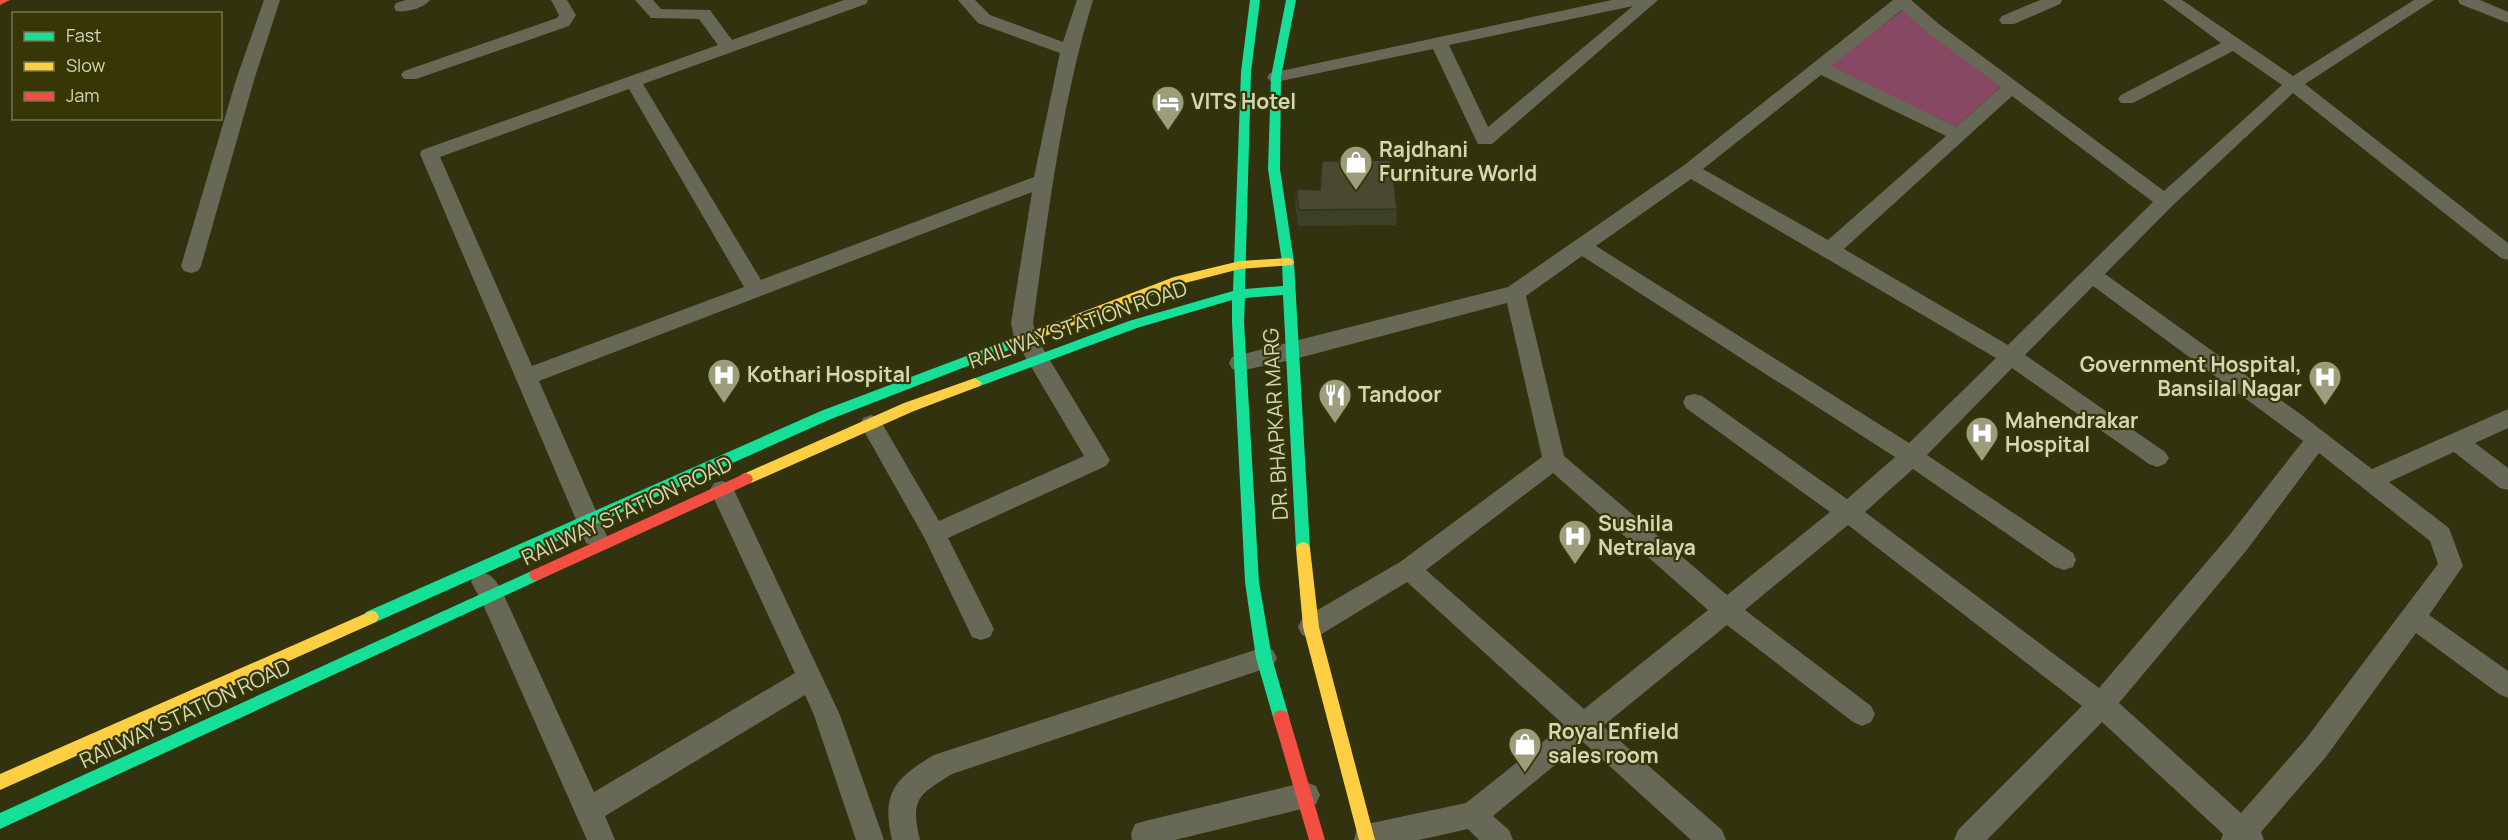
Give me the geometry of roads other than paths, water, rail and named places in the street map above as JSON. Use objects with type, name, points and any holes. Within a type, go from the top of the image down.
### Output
[{"type":"street","points":[[0,2],[5,0]]},
{"type":"street","points":[[191,266],[245,80],[272,0]]},
{"type":"street","points":[[402,7],[422,0]]},
{"type":"street","points":[[410,75],[563,22],[568,15],[559,0]]},
{"type":"street","points":[[643,0],[657,14],[704,14],[728,47]]},
{"type":"street","points":[[599,545],[528,377],[429,154],[860,0]]},
{"type":"street","points":[[966,0],[984,20],[1069,50]]},
{"type":"street","points":[[934,534],[1098,460],[1037,360],[1025,338],[1022,323],[1042,181],[1069,50],[1085,0]]},
{"type":"street","name":"DR. BHAPKAR MARG","points":[[1256,0],[1246,72],[1239,294],[1240,363],[1252,582],[1264,658],[1306,795],[1317,840]]},
{"type":"street","name":"DR. BHAPKAR MARG","points":[[1291,0],[1276,77],[1274,170],[1288,262],[1291,352],[1311,627],[1367,839]]},
{"type":"street","points":[[1276,77],[1636,0]]},
{"type":"street","points":[[1439,42],[1485,140],[1650,0]]},
{"type":"street","points":[[1240,363],[1291,352],[1515,293],[1690,170],[1901,0],[1934,29],[2165,201]]},
{"type":"street","points":[[2008,20],[2054,0]]},
{"type":"street","points":[[2171,0],[2293,84],[2506,248]]},
{"type":"street","points":[[1367,839],[1473,816],[1887,480],[2165,201],[2293,84],[2426,0]]},
{"type":"street","points":[[2466,0],[2508,18]]},
{"type":"street","points":[[2127,99],[2234,43]]},
{"type":"street","points":[[1819,67],[1958,135]]},
{"type":"street","points":[[633,81],[756,289]]},
{"type":"street","points":[[2012,87],[1830,250],[2010,357],[2157,458]]},
{"type":"street","points":[[1690,170],[1851,262]]},
{"type":"street","points":[[528,377],[1042,181]]},
{"type":"street","points":[[1582,246],[1911,456],[2064,560]]},
{"type":"street","name":"RAILWAY STATION ROAD","points":[[0,782],[826,415],[1178,280],[1240,265],[1288,262]]},
{"type":"street","points":[[1694,402],[1848,512],[2123,722],[2242,837],[2316,749],[2451,566],[2440,535],[2317,439],[2091,274]]},
{"type":"street","name":"RAILWAY STATION ROAD","points":[[0,821],[492,597],[599,545],[909,407],[1133,324],[1239,294],[1289,290]]},
{"type":"street","points":[[1515,293],[1554,460],[1726,610],[1862,714]]},
{"type":"street","points":[[2370,480],[2508,418]]},
{"type":"street","points":[[871,424],[934,534],[981,629]]},
{"type":"street","points":[[1968,840],[2101,705],[2237,544],[2317,439]]},
{"type":"street","points":[[2456,441],[2508,482]]},
{"type":"street","points":[[1311,627],[1409,569],[1554,460]]},
{"type":"street","points":[[722,490],[827,715],[870,840]]},
{"type":"street","points":[[1409,569],[1712,840]]},
{"type":"street","points":[[475,571],[492,597],[602,840]]},
{"type":"street","points":[[2413,617],[2508,686]]},
{"type":"street","points":[[906,840],[901,812],[905,797],[921,778],[944,764],[1264,658]]},
{"type":"street","points":[[588,811],[810,678]]},
{"type":"street","points":[[1146,840],[1145,834],[1306,795]]},
{"type":"street","points":[[1473,816],[1499,840]]},
{"type":"place","name":"VITS Hotel","points":[[1168,131]]},
{"type":"place","name":"Rajdhani Furniture World","points":[[1356,191]]},
{"type":"place","name":"Kothari Hospital","points":[[724,404]]},
{"type":"place","name":"Government Hospital, Bansilal Nagar","points":[[2325,406]]},
{"type":"place","name":"Tandoor","points":[[1335,424]]},
{"type":"place","name":"Mahendrakar Hospital","points":[[1982,462]]},
{"type":"place","name":"Sushila Netralaya","points":[[1575,565]]},
{"type":"place","name":"Royal Enfield sales room","points":[[1525,773]]}]
